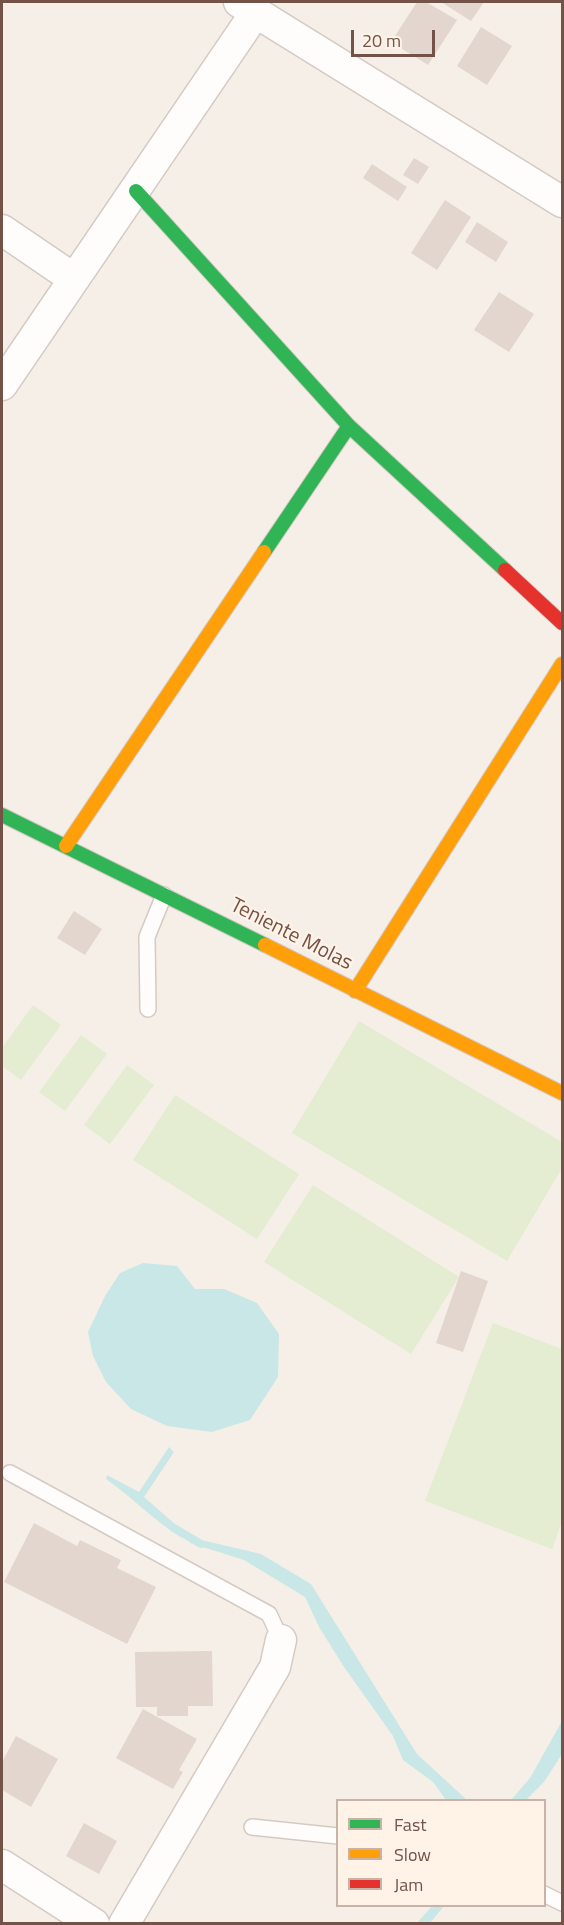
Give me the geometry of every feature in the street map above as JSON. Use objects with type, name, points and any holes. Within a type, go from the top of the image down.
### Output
[{"type":"street","points":[[2,385],[136,191],[248,7],[562,202]]},
{"type":"street","points":[[136,191],[349,426],[562,623]]},
{"type":"street","points":[[2,230],[74,279]]},
{"type":"street","points":[[66,846],[349,426]]},
{"type":"street","points":[[355,991],[562,664]]},
{"type":"street","name":"Teniente Molas","points":[[2,815],[562,1093]]},
{"type":"street","points":[[124,1923],[275,1667],[281,1640]]},
{"type":"street","points":[[2,1864],[94,1923]]},
{"type":"lane","points":[[148,1009],[147,937],[164,895]]},
{"type":"lane","points":[[10,1473],[268,1614],[281,1640]]},
{"type":"lane","points":[[252,1827],[336,1836]]},
{"type":"lane","points":[[546,1894],[562,1903]]},
{"type":"green space","points":[[33,1005],[61,1025],[21,1080],[2,1066],[2,1048]]},
{"type":"green space","points":[[359,1021],[562,1142],[562,1168],[507,1261],[292,1133]]},
{"type":"green space","points":[[81,1035],[107,1054],[65,1111],[39,1092]]},
{"type":"green space","points":[[127,1065],[154,1085],[110,1144],[84,1125]]},
{"type":"green space","points":[[175,1095],[299,1174],[257,1239],[133,1160]]},
{"type":"green space","points":[[313,1185],[459,1277],[411,1354],[264,1262]]},
{"type":"green space","points":[[493,1323],[562,1349],[562,1521],[552,1549],[425,1501]]},
{"type":"water","points":[[143,1263],[177,1266],[195,1289],[224,1289],[257,1303],[279,1334],[278,1377],[250,1420],[212,1432],[167,1426],[131,1409],[106,1382],[93,1356],[88,1332],[105,1296],[120,1273]]},
{"type":"water","points":[[169,1447],[174,1452],[144,1497],[184,1532],[182,1538],[106,1479],[107,1475],[139,1492]]},
{"type":"water","points":[[193,1538],[261,1554],[311,1584],[417,1754],[466,1799],[445,1799],[433,1782],[403,1760],[393,1736],[344,1667],[319,1627],[305,1597],[244,1560],[190,1543]]},
{"type":"water","points":[[562,1721],[562,1754],[544,1782],[527,1799],[512,1799],[530,1778]]},
{"type":"water","points":[[431,1907],[443,1907],[430,1923],[417,1923]]},
{"type":"building","points":[[417,2],[426,2],[457,20],[428,65],[391,42]]},
{"type":"building","points":[[441,2],[484,2],[471,21]]},
{"type":"building","points":[[481,27],[512,46],[487,85],[457,66]]},
{"type":"building","points":[[414,158],[429,167],[418,184],[403,175]]},
{"type":"building","points":[[372,164],[407,187],[398,201],[363,178]]},
{"type":"building","points":[[445,200],[471,217],[437,270],[411,253]]},
{"type":"building","points":[[477,222],[508,242],[496,262],[465,242]]},
{"type":"building","points":[[499,292],[534,314],[509,352],[474,330]]},
{"type":"building","points":[[74,911],[102,929],[85,955],[57,938]]},
{"type":"building","points":[[461,1271],[488,1281],[463,1352],[436,1343]]},
{"type":"building","points":[[34,1523],[77,1546],[80,1540],[121,1560],[117,1568],[156,1587],[127,1644],[4,1582]]},
{"type":"building","points":[[212,1651],[213,1706],[188,1706],[188,1716],[157,1716],[157,1707],[136,1707],[135,1652]]},
{"type":"building","points":[[143,1709],[197,1739],[179,1770],[183,1772],[173,1789],[116,1758]]},
{"type":"building","points":[[16,1736],[58,1759],[31,1807],[2,1790],[2,1762]]},
{"type":"building","points":[[84,1823],[117,1841],[99,1874],[66,1856]]},
{"type":"waterway","points":[[174,1528],[201,1544]]},
{"type":"traffic: fast","points":[[136,191],[349,426],[505,570]]},
{"type":"traffic: fast","points":[[264,552],[349,426]]},
{"type":"traffic: fast","points":[[2,815],[265,945]]},
{"type":"traffic: slow","points":[[66,846],[264,552]]},
{"type":"traffic: slow","points":[[355,991],[562,664]]},
{"type":"traffic: slow","points":[[265,945],[562,1093]]},
{"type":"traffic: jam","points":[[505,570],[562,623]]}]
